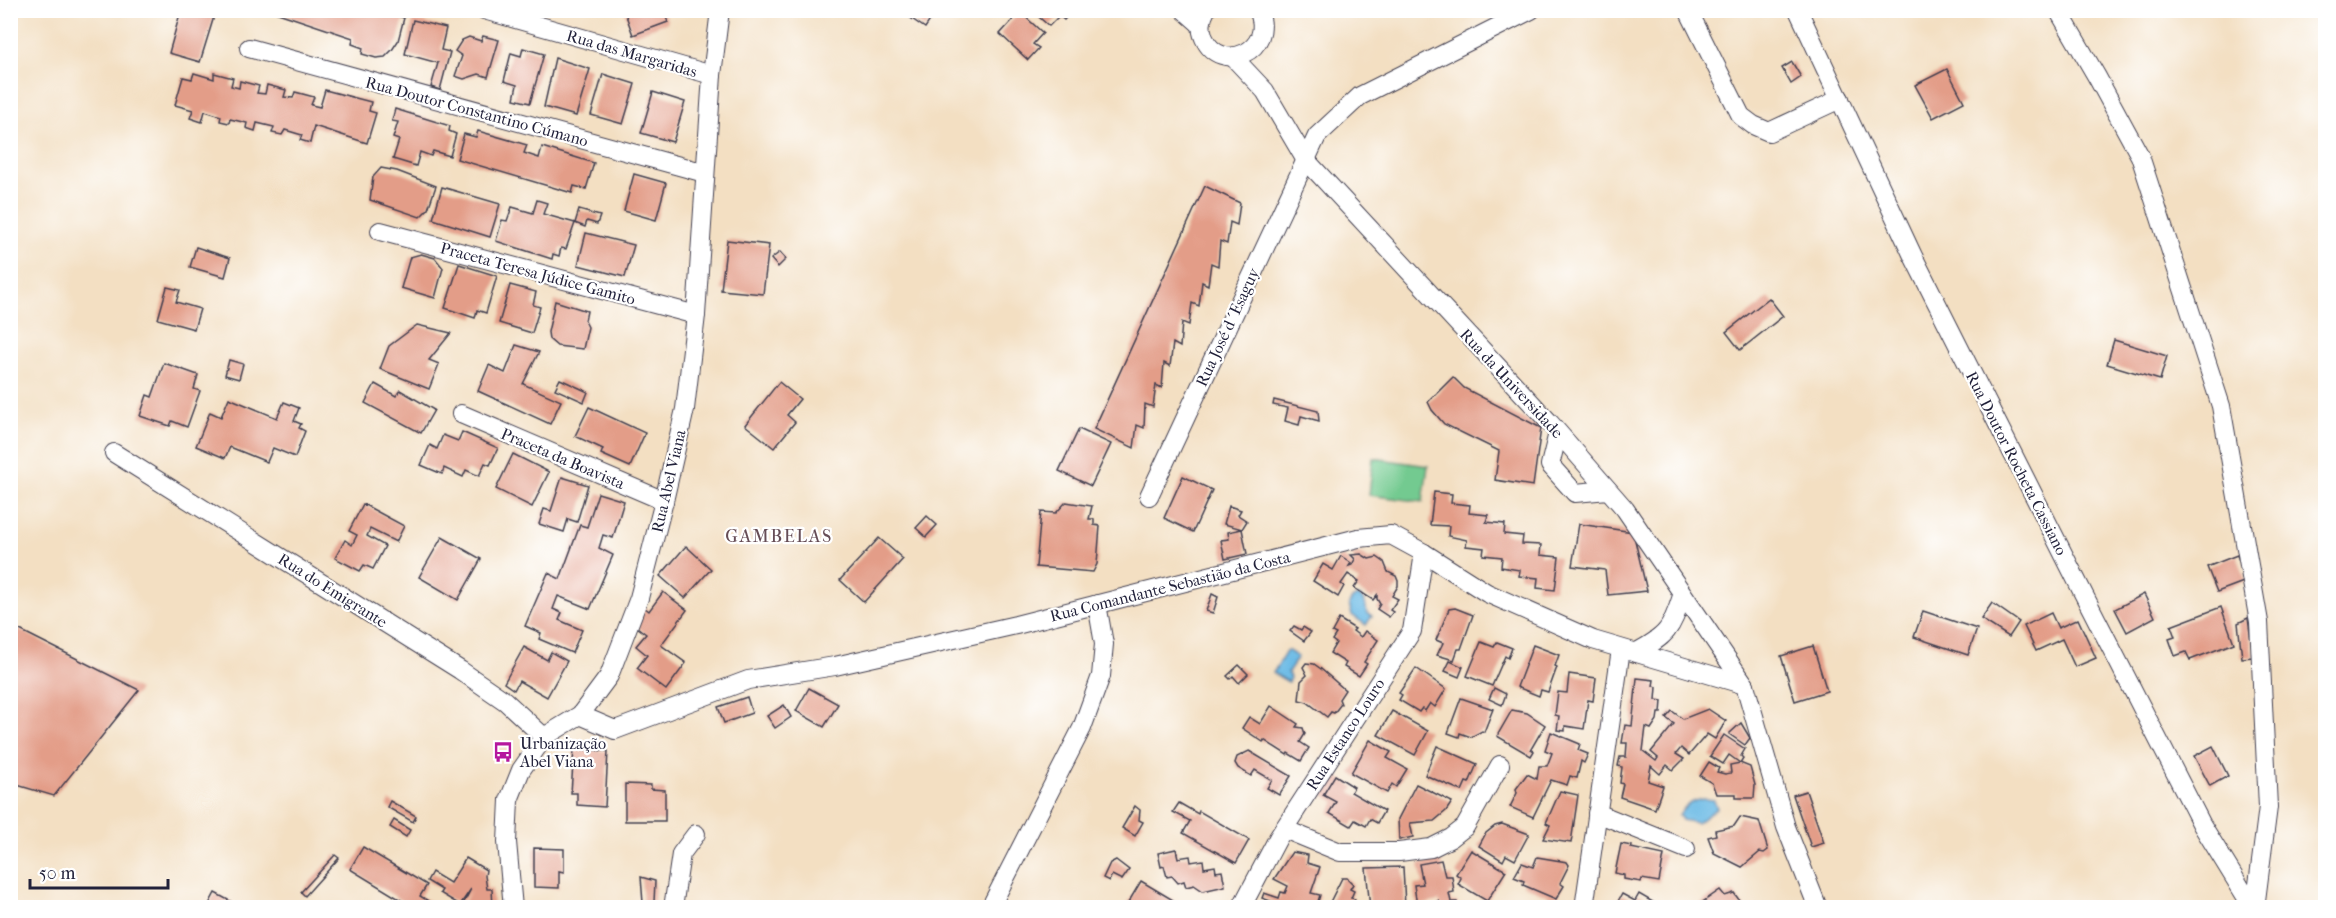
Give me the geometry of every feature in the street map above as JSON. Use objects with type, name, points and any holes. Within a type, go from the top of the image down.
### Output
[{"type":"street","name":"Rua das Margaridas","points":[[484,10],[712,75]]},
{"type":"street","name":"Rua Abel Viana","points":[[513,908],[507,842],[509,800],[521,770],[544,737],[580,715],[609,676],[639,598],[685,410],[696,315],[712,75],[720,10]]},
{"type":"street","name":"Rua da Universidade","points":[[1184,10],[1203,18],[1207,44],[1214,51],[1233,57],[1265,92],[1305,159],[1558,433],[1624,509],[1745,685],[1786,828],[1818,908]]},
{"type":"street","points":[[1233,57],[1253,48],[1261,34],[1262,25],[1258,10]]},
{"type":"street","name":"Rua José d´Esaguy","points":[[1149,496],[1317,136],[1360,96],[1531,10]]},
{"type":"street","points":[[1688,10],[1741,116],[1753,125],[1769,132],[1840,99]]},
{"type":"street","name":"Rua Doutor Rocheta Cassiano","points":[[1798,10],[1912,256],[2094,616],[2202,825],[2254,908]]},
{"type":"street","points":[[2058,10],[2140,156],[2221,406],[2259,622],[2268,807],[2254,908]]},
{"type":"street","name":"Rua Doutor Constantino Cúmano","points":[[249,48],[705,173]]},
{"type":"street","name":"Rua da Universidade","points":[[1253,48],[1265,92]]},
{"type":"street","name":"Praceta Teresa Júdice Gamito","points":[[380,231],[696,315]]},
{"type":"street","name":"Praceta da Boavista","points":[[461,414],[664,501]]},
{"type":"street","points":[[1558,433],[1550,465],[1575,493],[1608,490]]},
{"type":"street","name":"Rua do Emigrante","points":[[114,453],[460,670],[505,701],[544,737]]},
{"type":"street","name":"Rua Comandante Sebastião da Costa","points":[[580,715],[615,729],[748,680],[835,666],[1016,626],[1358,538],[1391,536],[1424,553],[1487,593],[1593,640],[1745,685]]},
{"type":"street","name":"Rua Estanco Louro","points":[[1241,908],[1284,829],[1413,631],[1424,553]]},
{"type":"street","points":[[1584,908],[1597,813],[1628,651],[1659,640],[1673,623],[1682,596]]},
{"type":"street","points":[[990,908],[1082,728],[1094,696],[1101,676],[1104,644],[1097,604]]},
{"type":"street","points":[[1284,829],[1340,852],[1399,852],[1431,848],[1451,838],[1465,827],[1500,765]]},
{"type":"street","points":[[1597,813],[1686,849]]},
{"type":"street","points":[[673,908],[681,854],[696,834]]},
{"type":"green space","points":[[1373,458],[1428,466],[1423,502],[1369,495]]},
{"type":"water","points":[[1357,596],[1361,597],[1367,613],[1372,616],[1366,625],[1352,615],[1349,604]]},
{"type":"water","points":[[1287,650],[1298,657],[1288,672],[1290,678],[1288,682],[1273,673]]},
{"type":"water","points":[[1704,799],[1714,800],[1717,808],[1697,823],[1682,820],[1679,815],[1686,806]]},
{"type":"building","points":[[181,10],[216,10],[200,62],[169,53]]},
{"type":"building","points":[[269,10],[379,10],[404,18],[398,41],[392,50],[385,57],[376,58],[362,54],[363,48],[352,44],[353,38]]},
{"type":"building","points":[[624,10],[663,10],[668,22],[633,35]]},
{"type":"building","points":[[899,10],[937,10],[925,28]]},
{"type":"building","points":[[1031,10],[1073,10],[1064,20],[1059,16],[1049,26]]},
{"type":"building","points":[[1020,12],[1043,33],[1033,44],[1039,48],[1028,60],[1000,34]]},
{"type":"building","points":[[413,20],[446,28],[441,50],[450,52],[440,90],[431,87],[438,63],[405,54]]},
{"type":"building","points":[[483,36],[499,40],[488,77],[479,74],[464,79],[455,76],[462,56],[455,51],[462,40],[469,37],[481,41]]},
{"type":"building","points":[[523,48],[544,54],[530,103],[514,99],[517,85],[504,81],[511,53],[521,56]]},
{"type":"building","points":[[555,58],[590,69],[576,116],[544,107]]},
{"type":"building","points":[[1792,62],[1801,77],[1791,84],[1782,68]]},
{"type":"building","points":[[1947,69],[1964,102],[1933,118],[1915,85]]},
{"type":"building","points":[[194,73],[214,79],[214,73],[233,78],[231,86],[239,88],[240,81],[259,86],[257,93],[265,94],[267,85],[286,90],[284,97],[293,98],[295,92],[314,97],[311,105],[320,107],[325,90],[371,102],[369,111],[376,113],[367,143],[314,126],[310,143],[300,140],[302,135],[285,130],[282,135],[272,133],[274,127],[257,123],[255,131],[246,128],[247,123],[230,119],[229,123],[220,121],[221,116],[205,111],[202,122],[190,118],[193,110],[175,105],[183,77],[192,79]]},
{"type":"building","points":[[603,74],[635,84],[623,124],[591,115]]},
{"type":"building","points":[[653,92],[685,102],[673,142],[641,133]]},
{"type":"building","points":[[395,109],[450,126],[449,131],[456,134],[450,156],[433,151],[431,156],[420,152],[416,166],[393,159],[399,140],[393,138],[398,122],[392,121]]},
{"type":"building","points":[[478,131],[527,145],[524,153],[539,158],[542,147],[594,163],[586,189],[574,186],[572,193],[457,159],[464,134],[476,137]]},
{"type":"building","points":[[381,168],[397,171],[436,186],[428,209],[420,217],[370,200],[373,177]]},
{"type":"building","points":[[634,174],[666,183],[656,220],[624,211]]},
{"type":"building","points":[[1205,186],[1240,203],[1237,225],[1230,222],[1227,244],[1220,241],[1218,266],[1211,263],[1208,285],[1202,282],[1199,306],[1192,303],[1189,325],[1182,322],[1180,347],[1173,343],[1170,366],[1164,363],[1162,388],[1156,385],[1153,407],[1145,404],[1144,428],[1137,425],[1134,448],[1094,429]]},
{"type":"building","points":[[442,187],[500,204],[490,237],[433,219]]},
{"type":"building","points":[[537,200],[547,203],[543,214],[575,223],[566,249],[561,248],[559,256],[553,254],[552,259],[496,241],[502,220],[507,221],[512,207],[533,213]]},
{"type":"building","points":[[579,210],[600,216],[597,224],[587,221],[585,227],[575,223]]},
{"type":"building","points":[[586,233],[634,245],[625,277],[578,265]]},
{"type":"building","points":[[727,240],[769,245],[763,294],[721,290]]},
{"type":"building","points":[[196,247],[230,258],[225,277],[190,267]]},
{"type":"building","points":[[780,252],[786,259],[778,267],[771,259]]},
{"type":"building","points":[[421,254],[435,258],[443,268],[435,298],[401,288],[410,257]]},
{"type":"building","points":[[459,264],[497,276],[486,313],[477,310],[475,318],[445,308]]},
{"type":"building","points":[[510,285],[536,292],[533,305],[540,307],[532,333],[499,323]]},
{"type":"building","points":[[167,287],[180,290],[176,302],[200,309],[194,329],[158,319]]},
{"type":"building","points":[[1769,298],[1783,316],[1740,350],[1726,332]]},
{"type":"building","points":[[555,301],[587,311],[585,321],[588,327],[583,349],[557,346],[549,339],[548,332]]},
{"type":"building","points":[[417,325],[451,333],[429,360],[439,364],[429,389],[380,369],[389,346]]},
{"type":"building","points":[[2114,340],[2167,356],[2160,380],[2107,364]]},
{"type":"building","points":[[516,345],[539,352],[523,384],[561,401],[550,424],[478,391],[489,365],[505,373]]},
{"type":"building","points":[[229,360],[243,364],[239,379],[225,375]]},
{"type":"building","points":[[164,363],[198,375],[194,389],[200,391],[187,427],[172,421],[170,426],[140,416],[147,395],[152,397]]},
{"type":"building","points":[[1453,377],[1464,388],[1541,428],[1533,486],[1495,480],[1499,451],[1444,424],[1432,410],[1428,402]]},
{"type":"building","points":[[560,379],[588,392],[584,402],[555,389]]},
{"type":"building","points":[[779,382],[800,399],[787,415],[795,422],[774,448],[745,425]]},
{"type":"building","points":[[375,384],[396,396],[400,390],[434,410],[421,433],[365,403]]},
{"type":"building","points":[[229,398],[277,418],[284,402],[299,408],[294,421],[301,424],[299,428],[305,431],[295,457],[273,448],[267,462],[230,447],[225,458],[196,446],[210,412],[221,417]]},
{"type":"building","points":[[1274,400],[1318,411],[1319,421],[1301,416],[1299,425],[1285,421],[1288,408],[1273,405]]},
{"type":"building","points":[[589,407],[645,433],[630,467],[601,454],[603,449],[575,436]]},
{"type":"building","points":[[1079,429],[1111,444],[1091,486],[1059,471]]},
{"type":"building","points":[[462,432],[498,448],[490,465],[485,463],[479,476],[466,470],[463,477],[444,468],[442,474],[421,465],[430,445],[437,449],[443,435],[458,441]]},
{"type":"building","points":[[513,454],[549,472],[532,507],[496,489]]},
{"type":"building","points":[[1183,476],[1212,490],[1193,532],[1164,518]]},
{"type":"building","points":[[562,477],[588,485],[577,522],[568,519],[564,532],[539,524],[544,509],[551,511]]},
{"type":"building","points":[[1434,492],[1452,494],[1451,503],[1470,505],[1469,513],[1488,515],[1486,522],[1505,524],[1504,534],[1523,536],[1522,544],[1541,545],[1540,555],[1559,557],[1555,590],[1537,588],[1538,578],[1519,576],[1520,570],[1501,567],[1502,557],[1483,555],[1484,548],[1466,546],[1467,540],[1448,536],[1449,526],[1430,525]]},
{"type":"building","points":[[598,493],[624,501],[613,538],[603,535],[599,548],[613,555],[590,609],[558,596],[553,609],[562,613],[559,620],[582,630],[572,653],[539,639],[541,633],[525,626],[548,573],[560,579],[580,525],[587,527]]},
{"type":"building","points":[[1066,502],[1092,506],[1089,519],[1094,519],[1094,525],[1100,526],[1097,564],[1093,572],[1036,567],[1041,512],[1056,513]]},
{"type":"building","points":[[363,504],[404,526],[396,542],[370,529],[367,536],[385,546],[373,569],[364,565],[360,571],[335,558],[345,540],[352,545],[357,535],[349,531]]},
{"type":"building","points":[[1229,506],[1241,510],[1238,515],[1247,521],[1242,529],[1224,524]]},
{"type":"building","points":[[927,516],[937,525],[926,537],[916,528]]},
{"type":"building","points":[[1579,524],[1633,532],[1647,591],[1608,595],[1605,570],[1572,566]]},
{"type":"building","points":[[1242,529],[1247,554],[1225,559],[1221,540],[1229,539],[1228,532]]},
{"type":"building","points":[[442,537],[481,559],[458,600],[419,577]]},
{"type":"building","points":[[879,538],[903,559],[864,602],[840,580]]},
{"type":"building","points":[[686,546],[711,569],[685,598],[660,576]]},
{"type":"building","points":[[1361,554],[1369,559],[1377,557],[1384,562],[1388,572],[1396,576],[1398,586],[1392,596],[1398,599],[1390,610],[1393,612],[1389,617],[1377,609],[1380,604],[1377,595],[1373,600],[1354,588],[1359,581],[1348,574],[1341,584],[1344,586],[1338,597],[1313,581],[1323,564],[1333,570],[1341,556],[1351,563],[1349,566],[1355,559],[1351,555]]},
{"type":"building","points":[[2237,555],[2246,581],[2217,592],[2207,567]]},
{"type":"building","points":[[663,592],[687,610],[661,645],[686,663],[666,690],[637,668],[647,655],[636,646],[646,634],[632,623],[644,607],[649,611]]},
{"type":"building","points":[[1212,594],[1218,597],[1213,613],[1206,611]]},
{"type":"building","points":[[2144,594],[2155,617],[2127,632],[2115,609]]},
{"type":"building","points":[[1992,603],[2019,622],[2009,637],[1981,619]]},
{"type":"building","points":[[2221,607],[2234,643],[2190,660],[2186,652],[2175,656],[2169,639],[2175,637],[2171,626]]},
{"type":"building","points":[[1455,608],[1473,615],[1461,649],[1458,649],[1454,660],[1437,655],[1443,643],[1436,640],[1449,609]]},
{"type":"building","points":[[1923,611],[1977,629],[1968,655],[1914,637]]},
{"type":"building","points":[[2051,613],[2058,628],[2078,619],[2096,658],[2075,667],[2062,639],[2036,651],[2024,626]]},
{"type":"building","points":[[2248,618],[2253,657],[2242,658],[2238,623]]},
{"type":"building","points":[[1339,619],[1355,629],[1353,631],[1361,637],[1365,631],[1378,640],[1364,662],[1367,664],[1359,676],[1344,667],[1346,663],[1330,653],[1336,643],[1332,640],[1336,634],[1332,632]]},
{"type":"building","points":[[10,625],[139,690],[54,796],[10,783]]},
{"type":"building","points":[[1294,626],[1301,630],[1303,627],[1311,632],[1304,641],[1290,631]]},
{"type":"building","points":[[1481,642],[1494,647],[1497,642],[1512,648],[1508,658],[1505,656],[1492,686],[1467,676]]},
{"type":"building","points":[[1533,645],[1559,655],[1548,692],[1541,690],[1539,696],[1517,687]]},
{"type":"building","points":[[1813,646],[1827,691],[1795,701],[1781,656]]},
{"type":"building","points":[[524,647],[547,660],[551,652],[567,661],[547,697],[519,681],[514,690],[504,683]]},
{"type":"building","points":[[1450,661],[1463,667],[1459,677],[1445,671]]},
{"type":"building","points":[[1306,663],[1314,664],[1345,690],[1339,699],[1341,704],[1334,713],[1331,712],[1327,717],[1307,702],[1299,700],[1301,681],[1307,675],[1303,667]]},
{"type":"building","points":[[1239,665],[1248,674],[1239,683],[1233,676],[1230,679],[1227,676]]},
{"type":"building","points":[[1416,668],[1446,689],[1435,707],[1430,703],[1425,711],[1422,708],[1419,712],[1399,700],[1402,695],[1399,693]]},
{"type":"building","points":[[1569,674],[1596,678],[1593,701],[1588,700],[1584,729],[1565,726],[1565,731],[1557,730],[1559,716],[1555,715],[1558,692],[1567,693]]},
{"type":"building","points":[[1637,678],[1654,680],[1653,686],[1657,687],[1656,700],[1662,701],[1661,713],[1658,713],[1657,720],[1651,729],[1646,727],[1643,751],[1656,761],[1658,758],[1651,752],[1674,724],[1666,718],[1672,711],[1683,719],[1708,709],[1726,721],[1715,739],[1707,734],[1689,755],[1681,748],[1676,754],[1684,759],[1673,770],[1667,765],[1660,774],[1651,766],[1648,781],[1663,786],[1655,809],[1620,797],[1623,784],[1620,783],[1622,767],[1618,766],[1620,757],[1626,757],[1627,743],[1622,743],[1625,725],[1632,726]]},
{"type":"building","points":[[809,688],[838,704],[824,727],[796,711]]},
{"type":"building","points":[[1494,688],[1506,694],[1502,705],[1489,699]]},
{"type":"building","points":[[747,697],[752,713],[724,723],[718,707]]},
{"type":"building","points":[[1461,698],[1493,709],[1484,732],[1471,737],[1460,733],[1459,737],[1448,733]]},
{"type":"building","points":[[784,705],[791,717],[775,728],[767,716]]},
{"type":"building","points":[[1271,706],[1298,724],[1296,727],[1303,728],[1305,734],[1300,742],[1309,748],[1301,761],[1264,740],[1263,742],[1242,728],[1249,717],[1260,724]]},
{"type":"building","points":[[1512,710],[1527,713],[1545,725],[1531,749],[1534,751],[1531,756],[1497,736]]},
{"type":"building","points":[[1392,711],[1428,731],[1415,755],[1378,735]]},
{"type":"building","points":[[1741,723],[1750,738],[1745,745],[1729,734]]},
{"type":"building","points":[[1551,732],[1580,744],[1578,750],[1588,754],[1584,763],[1581,761],[1577,778],[1570,776],[1567,785],[1551,780],[1533,817],[1510,807],[1517,793],[1516,789],[1527,774],[1537,779],[1539,766],[1547,766],[1552,753],[1545,750]]},
{"type":"building","points":[[1724,735],[1745,749],[1740,763],[1729,755],[1723,764],[1710,756]]},
{"type":"building","points":[[1370,740],[1391,752],[1387,758],[1407,769],[1396,787],[1392,784],[1387,793],[1351,773]]},
{"type":"building","points":[[1437,746],[1477,764],[1469,783],[1466,782],[1462,791],[1425,775]]},
{"type":"building","points":[[2213,746],[2228,776],[2210,786],[2194,756]]},
{"type":"building","points":[[574,749],[608,751],[605,807],[577,805],[577,793],[571,793]]},
{"type":"building","points":[[1249,751],[1291,776],[1279,795],[1267,788],[1272,780],[1255,770],[1251,776],[1238,768],[1235,763],[1237,757]]},
{"type":"building","points":[[1709,762],[1719,768],[1717,772],[1725,774],[1731,773],[1730,765],[1740,763],[1750,767],[1755,785],[1754,798],[1736,798],[1736,794],[1716,794],[1712,783],[1700,776]]},
{"type":"building","points":[[1335,775],[1354,787],[1351,792],[1384,811],[1377,823],[1370,819],[1366,826],[1355,820],[1351,826],[1329,813],[1336,802],[1323,795]]},
{"type":"building","points":[[625,784],[651,785],[651,789],[665,790],[665,821],[625,821]]},
{"type":"building","points":[[1416,784],[1452,802],[1446,811],[1434,821],[1410,823],[1413,837],[1399,840],[1398,819]]},
{"type":"building","points":[[1560,791],[1578,795],[1571,843],[1543,839],[1550,825],[1546,823]]},
{"type":"building","points":[[1806,791],[1824,843],[1811,847],[1793,795]]},
{"type":"building","points":[[390,801],[416,816],[413,822],[387,807]]},
{"type":"building","points":[[1179,803],[1198,814],[1199,811],[1249,840],[1236,863],[1183,833],[1190,821],[1173,812]]},
{"type":"building","points":[[1135,806],[1140,810],[1139,820],[1143,822],[1135,836],[1122,828]]},
{"type":"building","points":[[1740,817],[1759,821],[1768,850],[1764,853],[1760,852],[1742,867],[1714,853],[1708,837],[1716,835],[1715,830],[1734,826]]},
{"type":"building","points":[[394,820],[410,830],[406,837],[390,827]]},
{"type":"building","points":[[1502,824],[1529,834],[1515,860],[1506,855],[1503,861],[1479,846],[1486,833]]},
{"type":"building","points":[[1621,844],[1664,855],[1659,882],[1624,879],[1624,875],[1615,873]]},
{"type":"building","points":[[363,847],[427,885],[420,896],[440,908],[414,908],[350,869]]},
{"type":"building","points":[[534,848],[564,849],[564,872],[559,871],[559,888],[534,887]]},
{"type":"building","points":[[1176,849],[1178,858],[1190,856],[1191,862],[1203,860],[1204,868],[1215,866],[1216,872],[1222,871],[1225,886],[1203,891],[1194,885],[1186,887],[1184,881],[1178,883],[1172,876],[1167,877],[1164,866],[1161,867],[1158,853]]},
{"type":"building","points":[[1471,850],[1506,871],[1487,901],[1458,884],[1461,878],[1456,874]]},
{"type":"building","points":[[1292,852],[1308,855],[1307,863],[1320,867],[1311,893],[1320,895],[1316,908],[1271,908],[1273,902],[1262,898],[1264,893],[1279,898],[1281,892],[1285,893],[1288,886],[1274,879]]},
{"type":"building","points":[[335,855],[339,858],[305,896],[301,892]]},
{"type":"building","points":[[1537,857],[1567,862],[1569,865],[1560,883],[1564,886],[1556,899],[1523,885],[1524,881],[1514,877],[1522,863],[1533,867]]},
{"type":"building","points":[[466,858],[486,870],[487,889],[492,889],[493,908],[461,908],[471,889],[460,905],[440,893],[442,890],[427,881],[432,872],[450,883]]},
{"type":"building","points":[[1116,860],[1129,870],[1122,880],[1112,875],[1109,881],[1103,878],[1110,863]]},
{"type":"building","points":[[1441,860],[1445,876],[1452,876],[1454,892],[1449,893],[1451,902],[1457,902],[1458,908],[1441,908],[1439,901],[1417,906],[1414,885],[1423,884],[1419,864]]},
{"type":"building","points":[[1403,867],[1405,906],[1370,908],[1366,868]]},
{"type":"building","points":[[641,877],[655,881],[654,902],[643,903]]},
{"type":"building","points":[[1342,878],[1347,878],[1353,884],[1350,889],[1354,891],[1351,898],[1355,899],[1351,908],[1327,908]]},
{"type":"building","points":[[1141,881],[1173,900],[1169,908],[1125,908]]},
{"type":"building","points":[[1720,890],[1725,896],[1734,893],[1745,908],[1694,908]]},
{"type":"building","points":[[215,893],[232,902],[229,908],[207,908]]},
{"type":"building","points":[[1622,894],[1635,901],[1639,894],[1663,908],[1623,908],[1617,903]]},
{"type":"place","name":"Urbanização Abel Viana","points":[[503,752]]},
{"type":"district","name":"GAMBELAS","points":[[779,536]]}]
